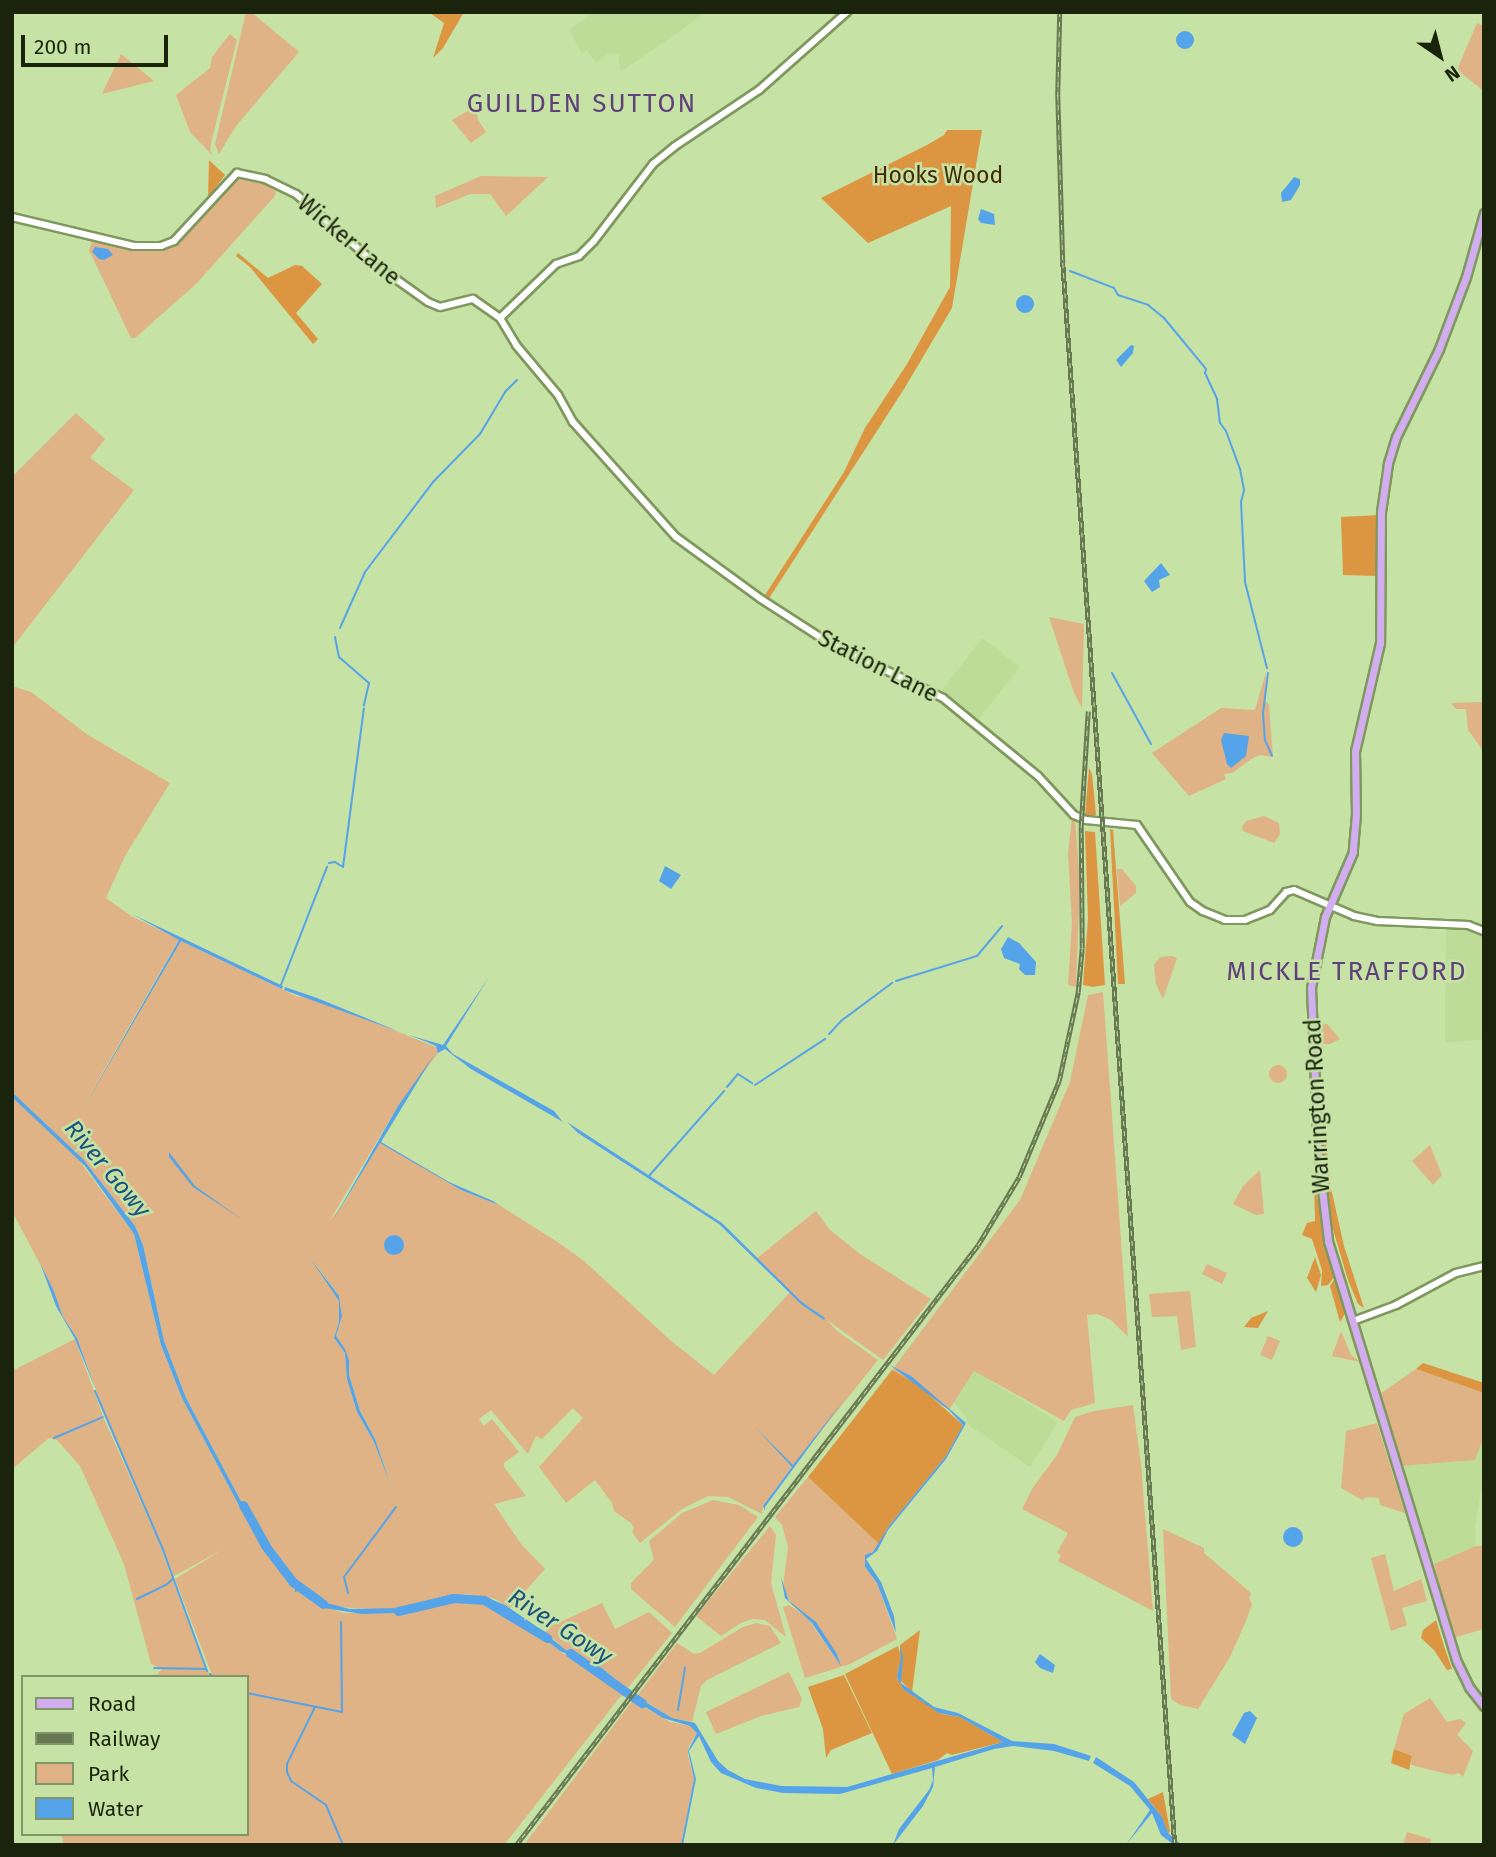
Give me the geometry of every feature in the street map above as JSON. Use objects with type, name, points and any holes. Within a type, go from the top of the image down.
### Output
[{"type":"main road","name":"Warrington Road","points":[[1484,214],[1466,277],[1444,337],[1396,437],[1388,464],[1381,512],[1380,643],[1355,751],[1356,814],[1353,852],[1329,907],[1317,949],[1311,988],[1317,1143],[1328,1241],[1457,1662],[1469,1687],[1484,1706]]},
{"type":"street","points":[[500,318],[556,264],[579,256],[594,241],[653,164],[675,146],[759,90],[847,12]]},
{"type":"street","name":"Wicker Lane","points":[[12,217],[134,246],[161,246],[174,241],[237,173],[265,179],[296,194],[379,267],[428,302],[440,307],[472,299],[500,318]]},
{"type":"street","name":"Station Lane","points":[[500,318],[516,345],[558,395],[573,422],[661,521],[687,545],[761,599],[848,654],[936,693],[1038,776],[1074,815],[1086,820],[1137,825],[1190,902],[1203,911],[1225,920],[1245,920],[1270,910],[1291,890],[1329,907]]},
{"type":"street","points":[[1329,907],[1378,921],[1468,925],[1484,931]]},
{"type":"street","points":[[1353,1321],[1396,1305],[1456,1273],[1484,1266]]},
{"type":"shaded area","points":[[595,12],[707,12],[622,71],[619,54],[608,54],[596,63],[587,50],[582,53],[569,30]]},
{"type":"shaded area","points":[[982,638],[1020,667],[978,720],[940,693]]},
{"type":"shaded area","points":[[1446,926],[1468,928],[1484,935],[1484,1039],[1445,1043]]},
{"type":"shaded area","points":[[974,1371],[1058,1422],[1030,1467],[967,1424],[966,1417],[954,1402]]},
{"type":"shaded area","points":[[1482,1435],[1484,1472],[1475,1526],[1476,1546],[1434,1564],[1401,1466],[1475,1460]]},
{"type":"green space","points":[[246,12],[251,12],[299,52],[236,126],[219,154],[215,144]]},
{"type":"green space","points":[[464,12],[443,48],[433,58],[444,23],[430,13]]},
{"type":"green space","points":[[1477,23],[1484,26],[1484,91],[1457,70]]},
{"type":"green space","points":[[230,34],[237,40],[211,143],[210,151],[214,157],[190,132],[176,95],[210,68],[212,57]]},
{"type":"green space","points":[[121,54],[154,81],[102,94]]},
{"type":"green space","points":[[476,106],[478,120],[486,132],[471,143],[452,120]]},
{"type":"green space","name":"Hooks Wood","points":[[947,130],[982,130],[952,308],[904,389],[768,600],[765,595],[844,472],[865,428],[907,364],[950,287],[951,206],[868,243],[821,198],[927,145],[944,135]]},
{"type":"green space","points":[[209,160],[225,175],[208,198]]},
{"type":"green space","points":[[481,176],[548,177],[506,216],[490,194],[470,194],[436,208],[435,196]]},
{"type":"green space","points":[[241,177],[269,185],[276,192],[274,197],[196,284],[135,338],[131,338],[89,250],[92,242],[145,250],[172,245],[228,185]]},
{"type":"green space","points":[[238,253],[268,278],[295,265],[302,266],[322,284],[296,313],[318,339],[313,344],[250,267],[236,256]]},
{"type":"green space","points":[[76,413],[105,439],[90,458],[134,490],[12,648],[12,477]]},
{"type":"green space","points":[[1378,515],[1378,576],[1343,575],[1341,517]]},
{"type":"green space","points":[[1049,617],[1084,624],[1082,708],[1074,693]]},
{"type":"green space","points":[[1266,672],[1265,701],[1269,705],[1273,757],[1260,755],[1253,758],[1232,773],[1224,774],[1226,779],[1189,796],[1152,753],[1221,708],[1255,710]]},
{"type":"green space","points":[[12,686],[31,692],[88,735],[170,783],[125,856],[106,898],[131,916],[179,939],[83,1107],[181,941],[296,996],[316,999],[438,1048],[438,1053],[398,1106],[330,1220],[344,1203],[380,1142],[461,1190],[499,1205],[559,1243],[584,1261],[670,1340],[714,1375],[791,1291],[757,1258],[816,1211],[829,1229],[860,1254],[931,1299],[883,1360],[827,1320],[837,1331],[878,1360],[793,1466],[754,1426],[792,1467],[763,1506],[762,1514],[728,1497],[708,1496],[682,1509],[640,1543],[632,1532],[634,1528],[631,1523],[614,1511],[612,1503],[595,1480],[566,1503],[539,1467],[583,1418],[573,1408],[542,1439],[536,1436],[528,1454],[491,1410],[479,1419],[484,1426],[492,1419],[519,1452],[504,1463],[504,1467],[526,1496],[494,1504],[521,1544],[545,1569],[510,1608],[495,1599],[466,1594],[386,1610],[339,1607],[318,1600],[287,1575],[260,1537],[186,1398],[164,1341],[143,1245],[135,1226],[83,1159],[12,1092]],"holes":[[[311,1258],[339,1296],[342,1316],[336,1336],[349,1360],[349,1375],[360,1411],[375,1439],[391,1486],[374,1442],[357,1412],[347,1379],[345,1353],[334,1338],[339,1322],[339,1301]],[[792,1292],[825,1318],[802,1305]]]},
{"type":"green space","points":[[1484,702],[1484,752],[1468,730],[1466,709],[1456,709],[1451,703]]},
{"type":"green space","points":[[1089,768],[1092,774],[1096,815],[1085,815]]},
{"type":"green space","points":[[1264,816],[1279,823],[1280,834],[1274,843],[1243,831],[1242,827],[1246,821]]},
{"type":"green space","points":[[1072,818],[1075,819],[1080,883],[1076,987],[1068,985],[1072,923],[1068,853]]},
{"type":"green space","points":[[1110,829],[1113,830],[1125,984],[1118,984]]},
{"type":"green space","points":[[1085,831],[1095,832],[1105,985],[1093,987],[1083,985],[1088,918]]},
{"type":"green space","points":[[1117,869],[1122,869],[1136,886],[1136,893],[1120,906]]},
{"type":"green space","points":[[1160,957],[1177,958],[1163,999],[1156,984],[1154,965]]},
{"type":"green space","points":[[1103,992],[1128,1337],[1111,1320],[1097,1314],[1087,1315],[1095,1403],[1071,1410],[1064,1421],[974,1371],[949,1410],[892,1370],[1020,1200],[1070,1082],[1088,995]]},
{"type":"green space","points":[[1327,1024],[1340,1039],[1330,1044],[1317,1044],[1316,1025]]},
{"type":"green space","points":[[1278,1065],[1284,1068],[1287,1074],[1284,1080],[1278,1083],[1272,1080],[1269,1074],[1272,1068]]},
{"type":"green space","points":[[12,1097],[72,1151],[134,1234],[161,1345],[182,1398],[262,1549],[285,1578],[313,1602],[343,1613],[396,1613],[451,1598],[484,1600],[503,1608],[564,1654],[598,1669],[628,1694],[620,1697],[504,1845],[64,1845],[62,1836],[248,1836],[248,1675],[212,1675],[175,1579],[222,1550],[174,1576],[113,1436],[77,1338],[63,1317],[51,1285],[12,1211]]},
{"type":"green space","points":[[1324,1125],[1331,1188],[1344,1246],[1364,1308],[1358,1304],[1348,1280],[1332,1226],[1322,1154],[1321,1126]]},
{"type":"green space","points":[[1430,1145],[1442,1175],[1433,1185],[1412,1161]]},
{"type":"green space","points":[[1260,1170],[1264,1214],[1256,1215],[1233,1204],[1243,1186]]},
{"type":"green space","points":[[1314,1182],[1335,1276],[1328,1285],[1321,1286],[1322,1270],[1312,1239],[1302,1235],[1307,1223],[1315,1221]]},
{"type":"green space","points":[[1315,1257],[1321,1275],[1316,1292],[1307,1278]]},
{"type":"green space","points":[[1207,1264],[1227,1273],[1222,1284],[1202,1274]]},
{"type":"green space","points":[[1335,1278],[1346,1312],[1340,1322],[1330,1286]]},
{"type":"green space","points":[[1190,1291],[1196,1347],[1181,1350],[1177,1316],[1152,1317],[1149,1294]]},
{"type":"green space","points":[[1268,1311],[1258,1328],[1244,1327],[1251,1318]]},
{"type":"green space","points":[[1341,1331],[1351,1355],[1360,1362],[1332,1356]]},
{"type":"green space","points":[[1268,1336],[1280,1341],[1272,1360],[1260,1355]]},
{"type":"green space","points":[[75,1339],[104,1419],[158,1540],[206,1670],[212,1675],[157,1675],[162,1669],[151,1664],[124,1564],[80,1466],[57,1440],[49,1438],[12,1469],[12,1371]]},
{"type":"green space","points":[[1423,1363],[1484,1383],[1484,1393],[1416,1369]]},
{"type":"green space","points":[[1416,1369],[1484,1393],[1484,1436],[1475,1460],[1401,1466],[1380,1394]]},
{"type":"green space","points":[[892,1370],[918,1385],[963,1425],[946,1456],[889,1526],[879,1544],[808,1477]]},
{"type":"green space","points":[[1133,1405],[1141,1465],[1153,1611],[1058,1561],[1061,1555],[1057,1553],[1068,1533],[1022,1509],[1032,1489],[1057,1455],[1075,1417]]},
{"type":"green space","points":[[1377,1423],[1405,1513],[1380,1505],[1379,1498],[1367,1497],[1362,1500],[1341,1488],[1346,1431]]},
{"type":"green space","points":[[808,1477],[879,1544],[873,1552],[865,1555],[865,1567],[877,1583],[897,1639],[850,1664],[805,1678],[783,1607],[789,1605],[807,1617],[837,1660],[839,1658],[816,1622],[792,1605],[783,1586],[788,1547],[782,1525],[775,1517]]},
{"type":"green space","points":[[713,1500],[739,1505],[758,1517],[675,1627],[631,1589],[631,1583],[654,1560],[649,1541],[682,1513]]},
{"type":"green space","points":[[770,1526],[776,1535],[771,1583],[786,1637],[765,1620],[753,1619],[721,1636],[696,1616]]},
{"type":"green space","points":[[1163,1529],[1204,1548],[1204,1553],[1251,1593],[1249,1598],[1252,1604],[1230,1657],[1198,1709],[1180,1705],[1171,1699]]},
{"type":"green space","points":[[1476,1546],[1484,1546],[1484,1629],[1453,1638],[1434,1564]]},
{"type":"green space","points":[[1385,1554],[1394,1591],[1421,1579],[1427,1601],[1402,1608],[1407,1625],[1391,1631],[1371,1558]]},
{"type":"green space","points":[[602,1603],[615,1629],[649,1612],[672,1633],[627,1689],[602,1668],[566,1650],[545,1632],[549,1627]]},
{"type":"green space","points":[[1436,1620],[1452,1669],[1447,1670],[1434,1650],[1421,1638],[1423,1630]]},
{"type":"green space","points":[[756,1623],[770,1626],[781,1643],[707,1680],[701,1686],[692,1722],[672,1718],[637,1696],[677,1643],[694,1654],[700,1653],[743,1627]]},
{"type":"green space","points":[[920,1630],[912,1692],[899,1679],[900,1645]]},
{"type":"green space","points":[[898,1646],[901,1658],[897,1677],[903,1689],[942,1714],[960,1717],[1003,1742],[952,1755],[947,1753],[938,1760],[892,1774],[845,1674]]},
{"type":"green space","points":[[789,1672],[802,1699],[799,1707],[761,1716],[716,1734],[706,1712]]},
{"type":"green space","points":[[844,1675],[872,1733],[831,1750],[826,1758],[823,1729],[808,1687]]},
{"type":"green space","points":[[1430,1698],[1447,1722],[1460,1719],[1466,1723],[1457,1735],[1473,1751],[1463,1777],[1459,1773],[1452,1775],[1411,1765],[1412,1756],[1394,1749],[1404,1714]]},
{"type":"green space","points":[[633,1700],[670,1722],[690,1726],[697,1733],[689,1746],[688,1755],[694,1779],[681,1845],[524,1845]]},
{"type":"green space","points":[[1394,1749],[1412,1756],[1409,1770],[1391,1763]]},
{"type":"green space","points":[[1163,1792],[1170,1831],[1168,1834],[1162,1817],[1148,1799]]},
{"type":"green space","points":[[1407,1832],[1431,1839],[1430,1845],[1403,1845]]},
{"type":"water","points":[[1185,31],[1191,34],[1194,40],[1191,46],[1185,49],[1179,46],[1176,40],[1179,34]]},
{"type":"water","points":[[1294,177],[1300,179],[1300,185],[1291,200],[1282,202],[1281,193]]},
{"type":"water","points":[[981,209],[994,214],[995,225],[981,223],[978,219]]},
{"type":"water","points":[[95,247],[108,249],[113,255],[104,260],[99,259],[92,252]]},
{"type":"water","points":[[1025,295],[1031,298],[1034,304],[1031,310],[1025,313],[1019,310],[1016,304],[1019,298]]},
{"type":"water","points":[[1131,345],[1134,346],[1133,353],[1121,367],[1116,360]]},
{"type":"water","points":[[1161,563],[1170,575],[1159,580],[1160,587],[1152,592],[1144,581]]},
{"type":"water","points":[[1224,733],[1249,736],[1246,756],[1231,768],[1227,764],[1221,740]]},
{"type":"water","points":[[665,866],[681,875],[671,889],[659,881]]},
{"type":"water","points":[[132,914],[283,986],[282,989],[181,941],[84,1107],[179,940]]},
{"type":"water","points":[[1008,937],[1019,943],[1036,962],[1035,975],[1025,975],[1019,969],[1020,964],[1004,958],[1001,949]]},
{"type":"water","points":[[489,977],[446,1046],[453,1054],[554,1111],[563,1122],[471,1069],[445,1049],[438,1053],[436,1046],[407,1035],[443,1045]]},
{"type":"water","points":[[285,987],[317,998],[402,1033],[284,990]]},
{"type":"water","points":[[434,1055],[381,1142],[449,1182],[499,1205],[461,1190],[380,1143],[332,1222],[398,1106]]},
{"type":"water","points":[[12,1092],[83,1159],[135,1226],[143,1245],[164,1341],[186,1398],[260,1537],[287,1575],[323,1602],[350,1609],[401,1608],[452,1594],[486,1597],[505,1605],[533,1624],[538,1628],[535,1632],[503,1608],[484,1600],[451,1598],[395,1613],[362,1614],[324,1608],[299,1591],[295,1592],[295,1588],[262,1549],[182,1398],[161,1345],[134,1234],[85,1166],[12,1097]]},
{"type":"water","points":[[567,1122],[722,1223],[802,1302],[825,1318],[824,1320],[802,1305],[719,1224],[578,1133]]},
{"type":"water","points":[[169,1152],[195,1186],[243,1220],[193,1187],[169,1157]]},
{"type":"water","points":[[394,1235],[401,1238],[404,1245],[401,1252],[394,1255],[387,1252],[384,1245],[387,1238]]},
{"type":"water","points":[[310,1258],[339,1296],[342,1316],[336,1336],[345,1349],[349,1360],[349,1375],[360,1411],[375,1439],[391,1486],[374,1442],[357,1412],[347,1379],[345,1353],[334,1338],[339,1322],[339,1301]]},
{"type":"water","points":[[40,1263],[63,1317],[77,1338],[95,1388],[75,1339],[56,1306]]},
{"type":"water","points":[[890,1365],[911,1376],[966,1423],[946,1459],[888,1530],[877,1551],[866,1559],[881,1582],[894,1616],[896,1633],[877,1583],[865,1567],[865,1555],[873,1552],[889,1526],[946,1456],[963,1425],[949,1410]]},
{"type":"water","points":[[846,1397],[765,1507],[765,1511],[763,1506],[792,1467],[753,1425],[793,1465]]},
{"type":"water","points":[[1293,1527],[1300,1530],[1303,1537],[1300,1544],[1293,1547],[1286,1544],[1283,1537],[1286,1530]]},
{"type":"water","points":[[781,1577],[789,1601],[816,1622],[837,1654],[841,1666],[812,1623],[785,1598]]},
{"type":"water","points":[[539,1629],[566,1650],[602,1668],[630,1692],[628,1694],[622,1690],[590,1664],[560,1651],[537,1633]]},
{"type":"water","points":[[900,1645],[903,1656],[901,1683],[934,1707],[958,1713],[1012,1741],[1054,1744],[1091,1756],[1089,1761],[1054,1751],[1013,1746],[935,1767],[933,1787],[923,1806],[893,1845],[899,1829],[929,1790],[933,1780],[932,1768],[840,1794],[783,1793],[756,1788],[721,1773],[711,1762],[699,1736],[689,1751],[696,1779],[681,1845],[694,1779],[688,1751],[697,1733],[690,1726],[663,1718],[631,1698],[634,1695],[672,1718],[695,1723],[718,1761],[728,1770],[745,1779],[781,1786],[847,1787],[1003,1742],[960,1717],[939,1713],[903,1689],[897,1677],[901,1658]]},
{"type":"water","points":[[1040,1654],[1055,1665],[1053,1673],[1040,1668],[1035,1662]]},
{"type":"water","points":[[1250,1711],[1257,1718],[1245,1744],[1232,1735],[1244,1713]]},
{"type":"water","points":[[1096,1757],[1134,1782],[1162,1817],[1168,1833],[1182,1845],[1174,1845],[1161,1835],[1152,1813],[1126,1845],[1150,1810],[1130,1786],[1093,1763]]},
{"type":"waterway","points":[[1070,271],[1114,288],[1118,295],[1148,305],[1164,318],[1206,369],[1205,373],[1217,399],[1220,423],[1226,431],[1240,469],[1244,490],[1241,502],[1245,582],[1267,668]]},
{"type":"waterway","points":[[340,628],[365,572],[433,482],[480,434],[505,392],[517,380]]},
{"type":"waterway","points":[[335,637],[339,657],[369,683],[364,705]]},
{"type":"waterway","points":[[1112,673],[1151,744]]},
{"type":"waterway","points":[[1268,673],[1263,713],[1265,740],[1272,756]]},
{"type":"waterway","points":[[329,863],[335,862],[343,867],[364,708]]},
{"type":"waterway","points":[[281,985],[327,867]]},
{"type":"waterway","points":[[896,981],[977,956],[1002,926]]},
{"type":"waterway","points":[[829,1034],[841,1021],[892,983]]},
{"type":"waterway","points":[[755,1085],[825,1039]]},
{"type":"waterway","points":[[727,1087],[738,1074],[752,1083]]},
{"type":"waterway","points":[[648,1177],[724,1091]]},
{"type":"waterway","points":[[95,1391],[163,1550],[207,1671]]},
{"type":"waterway","points":[[54,1438],[103,1417]]},
{"type":"waterway","name":"River Gowy","points":[[243,1505],[267,1548],[293,1582],[323,1604]]},
{"type":"waterway","points":[[348,1593],[344,1577],[396,1507]]},
{"type":"waterway","points":[[137,1599],[173,1579]]},
{"type":"waterway","name":"River Gowy","points":[[398,1611],[454,1598],[484,1600],[547,1638]]},
{"type":"waterway","points":[[248,1693],[342,1712],[341,1622]]},
{"type":"waterway","name":"River Gowy","points":[[570,1653],[642,1703]]},
{"type":"waterway","points":[[154,1668],[206,1669]]},
{"type":"waterway","points":[[678,1710],[685,1668]]},
{"type":"waterway","points":[[315,1707],[287,1764],[287,1772],[291,1781],[326,1805],[343,1845]]},
{"type":"railway","points":[[1060,12],[1058,95],[1063,263],[1175,1845]]},
{"type":"railway","points":[[516,1845],[978,1245],[1019,1177],[1059,1081],[1078,992],[1082,948],[1081,826],[1088,711]]},
{"type":"district","name":"GUILDEN SUTTON","points":[[582,104]]},
{"type":"district","name":"MICKLE TRAFFORD","points":[[1347,972]]}]
